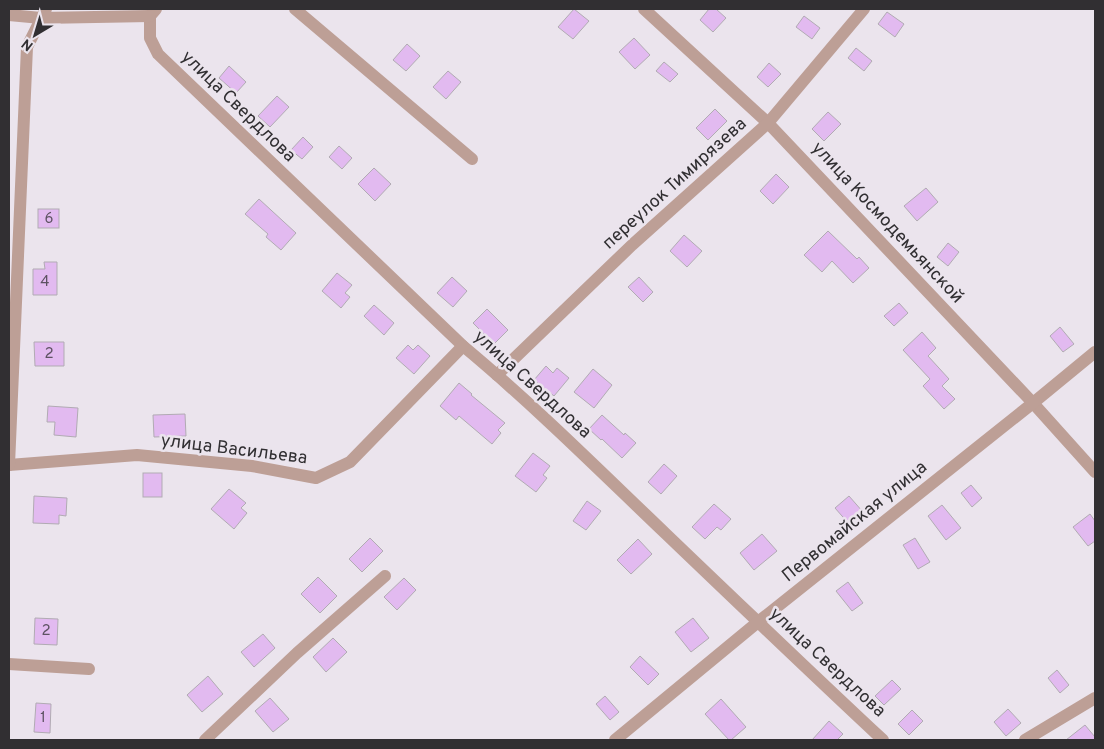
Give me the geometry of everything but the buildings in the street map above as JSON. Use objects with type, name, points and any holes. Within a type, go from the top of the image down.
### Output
[{"type":"street","points":[[295,9],[472,160]]},
{"type":"street","name":"улица Космодемьянской","points":[[644,9],[768,123],[1033,403],[1095,472]]},
{"type":"street","name":"переулок Тимирязева","points":[[497,375],[632,245],[768,123],[864,9]]},
{"type":"street","points":[[9,15],[153,12]]},
{"type":"street","name":"улица Свердлова","points":[[153,12],[150,38],[158,54],[462,346],[572,443],[883,740]]},
{"type":"street","points":[[9,465],[27,47],[44,13]]},
{"type":"street","name":"улица Васильева","points":[[9,465],[137,455],[252,466],[316,478],[350,462],[462,346]]},
{"type":"street","name":"Первомайская улица","points":[[615,740],[758,622],[1095,352]]},
{"type":"street","points":[[205,740],[297,653],[385,576]]},
{"type":"street","points":[[9,664],[88,669]]},
{"type":"street","points":[[1025,740],[1095,698]]}]
